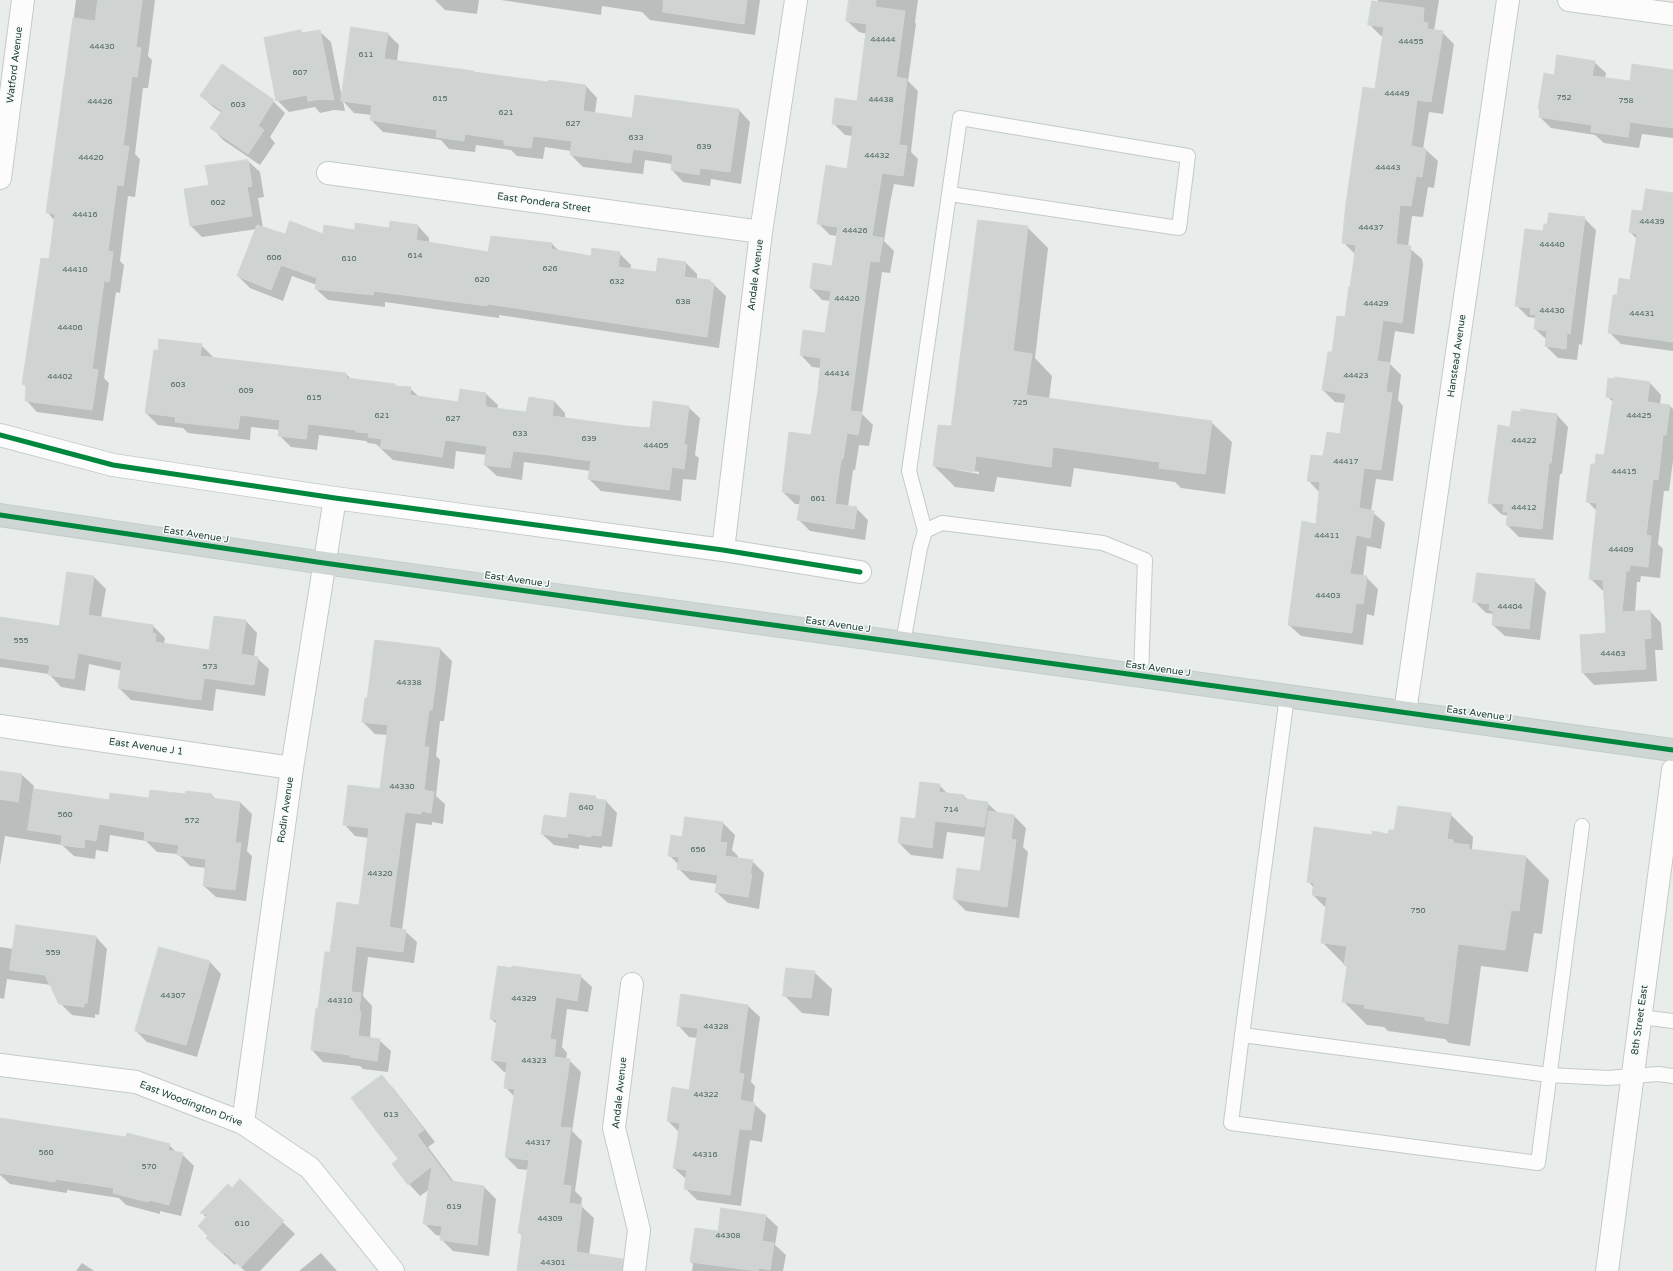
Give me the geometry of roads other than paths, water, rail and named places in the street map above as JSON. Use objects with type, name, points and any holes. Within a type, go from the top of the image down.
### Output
[{"type":"main road","name":"East Avenue J","points":[[0,515],[324,563],[1673,750]]},
{"type":"street","name":"Watford Avenue","points":[[0,178],[23,0]]},
{"type":"street","name":"Andale Avenue","points":[[724,550],[761,232],[796,0]]},
{"type":"street","name":"Hanstead Avenue","points":[[1405,712],[1508,0]]},
{"type":"street","points":[[1569,0],[1673,14]]},
{"type":"street","name":"East Pondera Street","points":[[328,173],[761,232]]},
{"type":"street","points":[[0,435],[113,465],[335,498],[724,550],[860,572]]},
{"type":"street","name":"Rodin Avenue","points":[[243,1123],[292,768],[335,498]]},
{"type":"street","name":"East Avenue J 1","points":[[0,726],[292,768]]},
{"type":"street","name":"8th Street East","points":[[1608,1271],[1673,770]]},
{"type":"street","name":"Andale Avenue","points":[[632,984],[614,1128],[639,1230],[634,1271]]},
{"type":"street","name":"East Woodington Drive","points":[[0,1064],[136,1082],[243,1123],[310,1168],[393,1271]]},
{"type":"lane","points":[[903,643],[920,548],[925,531],[909,471],[960,118],[1188,156],[1179,228],[950,194]]},
{"type":"lane","points":[[925,531],[942,523],[1103,543],[1145,560],[1141,676]]},
{"type":"lane","points":[[1287,696],[1231,1123],[1538,1163],[1582,826]]},
{"type":"lane","points":[[1641,1017],[1673,1021]]},
{"type":"lane","points":[[1242,1035],[1549,1075],[1608,1078],[1659,1074],[1673,1076]]}]
